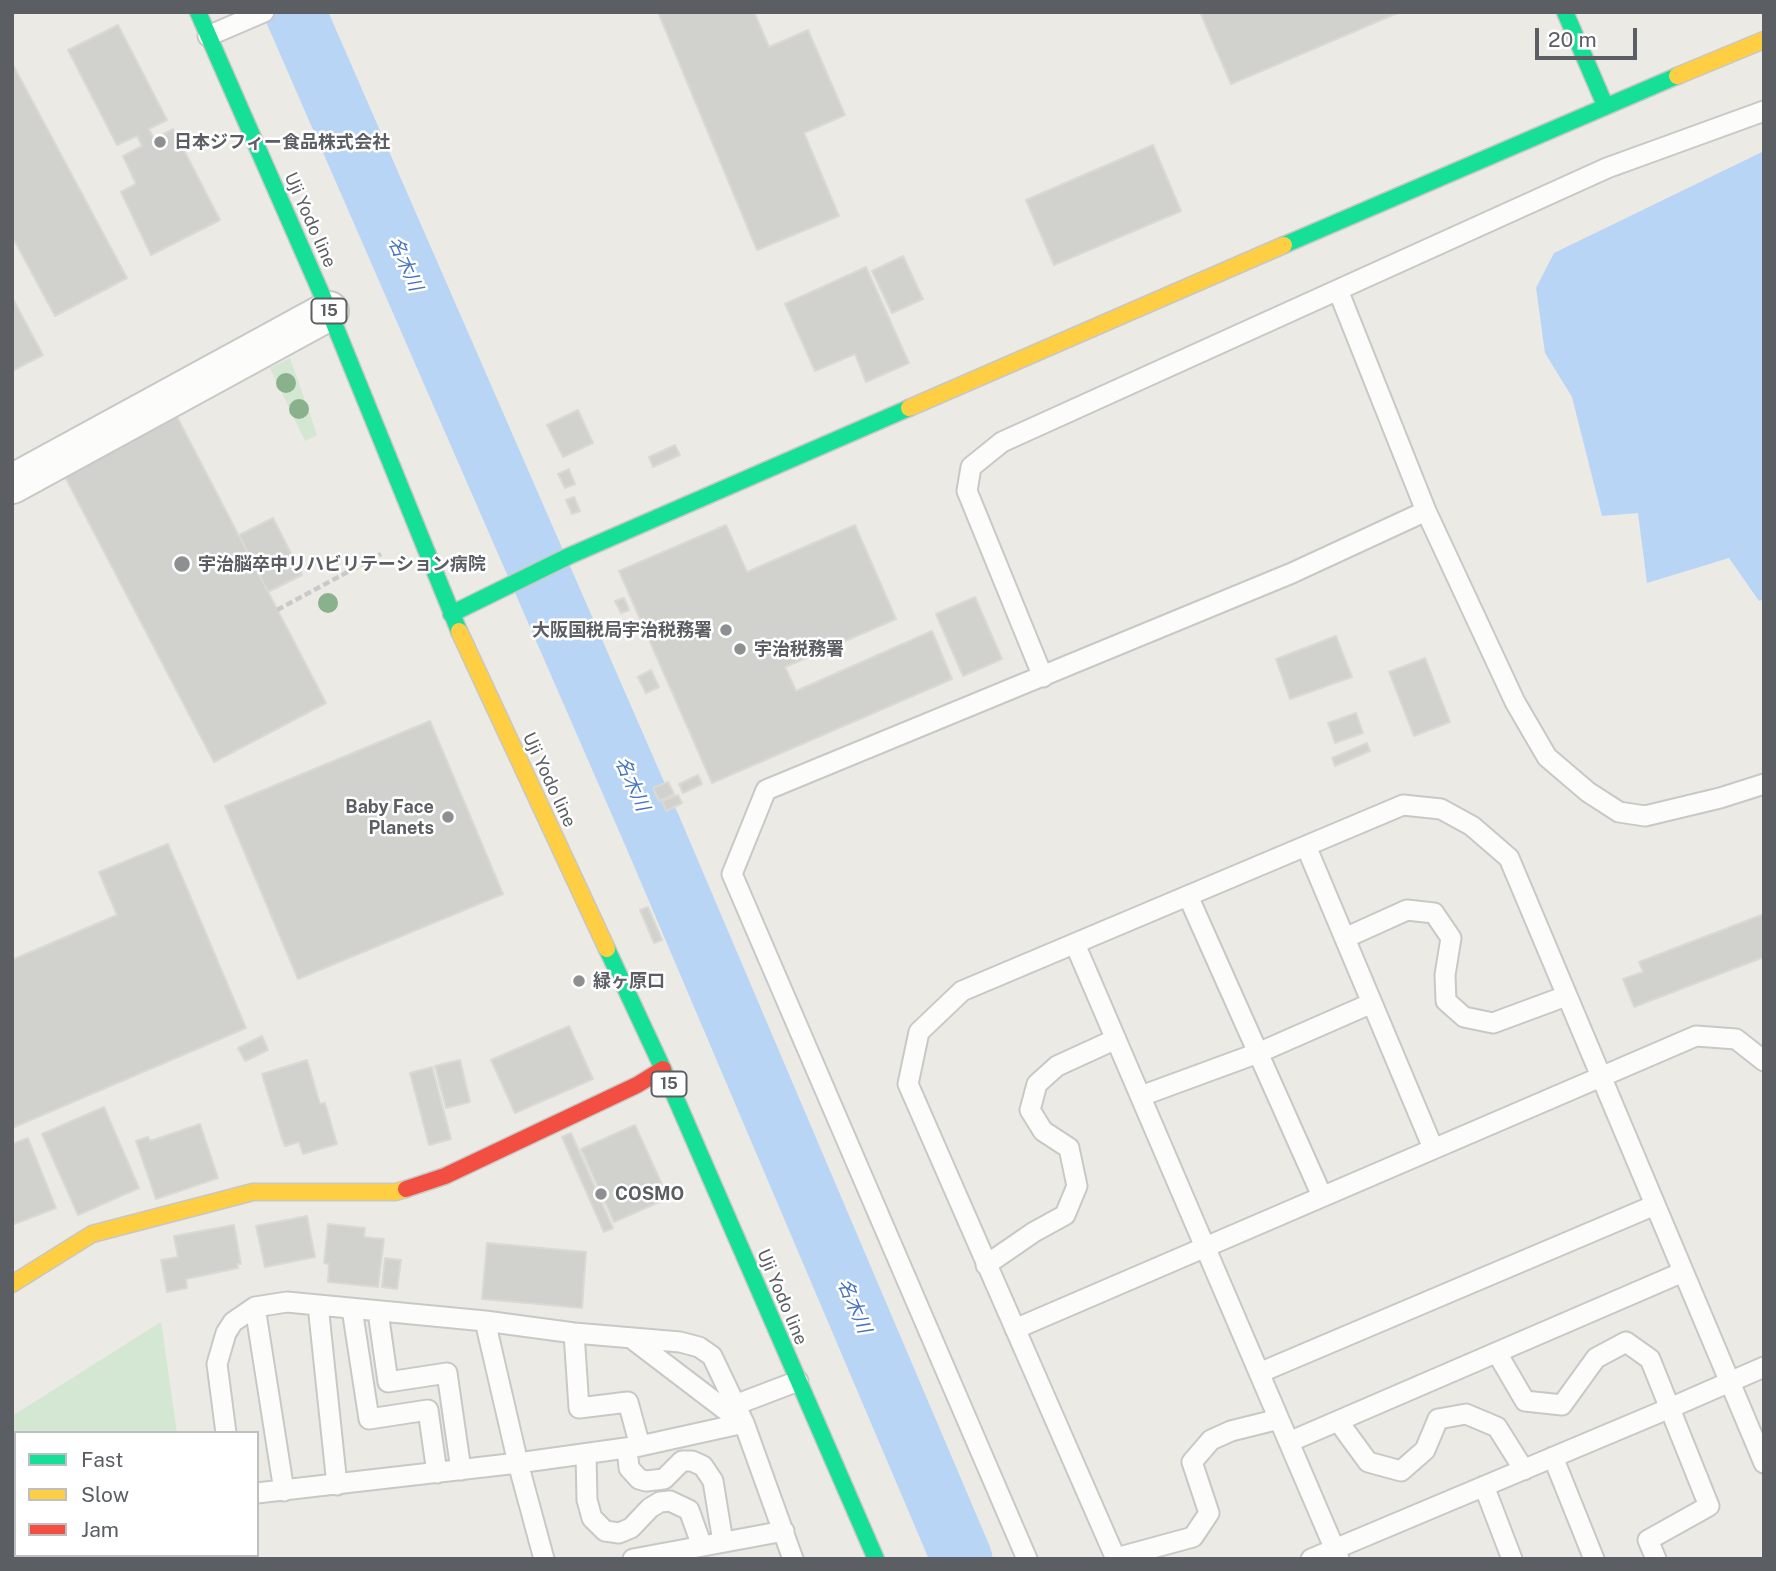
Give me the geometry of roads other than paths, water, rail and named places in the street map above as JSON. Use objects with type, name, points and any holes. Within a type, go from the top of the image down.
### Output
[{"type":"street","name":"Uji Yodo line","points":[[198,12],[329,311],[452,614],[663,1069],[876,1559]]},
{"type":"street","points":[[1565,12],[1605,105]]},
{"type":"street","points":[[452,614],[569,556],[1605,105],[1764,40]]},
{"type":"street","points":[[12,484],[329,311]]},
{"type":"street","points":[[12,1284],[92,1234],[253,1192],[396,1192],[445,1177],[637,1085],[663,1069]]},
{"type":"lane","points":[[208,36],[264,12]]},
{"type":"lane","points":[[1043,677],[967,491],[971,467],[1002,442],[1607,168],[1764,111]]},
{"type":"lane","points":[[1338,290],[1426,510],[1515,702],[1547,757],[1588,792],[1619,812],[1645,816],[1720,799],[1764,784]]},
{"type":"lane","points":[[1027,1559],[732,874],[766,790],[1292,573],[1426,510]]},
{"type":"lane","points":[[1279,1419],[1231,1431],[1211,1440],[1192,1462],[1209,1513],[1193,1537],[1116,1559],[908,1084],[919,1032],[962,991],[1403,805],[1441,809],[1472,826],[1509,858],[1764,1463]]},
{"type":"lane","points":[[1306,846],[1433,1148]]},
{"type":"lane","points":[[1188,896],[1322,1196]]},
{"type":"lane","points":[[1345,939],[1407,909],[1434,913],[1451,938],[1445,975],[1446,1001],[1464,1017],[1493,1023],[1566,996]]},
{"type":"lane","points":[[1075,944],[1337,1554]]},
{"type":"lane","points":[[1141,1096],[1258,1053],[1371,1003]]},
{"type":"lane","points":[[1015,1329],[1696,1036],[1736,1040],[1764,1061]]},
{"type":"lane","points":[[986,1265],[1065,1214],[1077,1186],[1069,1148],[1043,1131],[1030,1110],[1037,1084],[1058,1066],[1116,1039]]},
{"type":"lane","points":[[1259,1373],[1655,1205]]},
{"type":"lane","points":[[1289,1442],[1684,1272]]},
{"type":"lane","points":[[226,1431],[217,1364],[226,1333],[233,1322],[255,1307],[287,1302],[680,1342],[699,1347],[712,1356],[744,1423],[793,1559]]},
{"type":"lane","points":[[318,1306],[337,1485]]},
{"type":"lane","points":[[255,1307],[284,1491]]},
{"type":"lane","points":[[352,1309],[369,1419],[428,1410],[437,1473]]},
{"type":"lane","points":[[378,1312],[388,1382],[447,1373],[461,1470]]},
{"type":"lane","points":[[485,1321],[518,1464],[544,1559]]},
{"type":"lane","points":[[574,1333],[579,1408],[628,1402],[633,1447],[629,1468],[639,1479],[664,1479],[682,1461],[692,1461],[703,1466],[713,1481],[723,1542]]},
{"type":"lane","points":[[631,1338],[744,1423]]},
{"type":"lane","points":[[1497,1353],[1525,1401],[1562,1405],[1596,1358],[1626,1342],[1650,1359],[1709,1506],[1648,1541],[1656,1559]]},
{"type":"lane","points":[[1311,1559],[1337,1554],[1484,1486],[1764,1367]]},
{"type":"lane","points":[[735,1405],[798,1381]]},
{"type":"lane","points":[[1338,1421],[1368,1462],[1401,1471],[1425,1450],[1438,1419],[1466,1414],[1497,1427],[1524,1470]]},
{"type":"lane","points":[[259,1493],[518,1464],[633,1447],[744,1423]]},
{"type":"lane","points":[[586,1454],[587,1500],[592,1518],[605,1531],[618,1533],[631,1528],[650,1508],[660,1502],[670,1501],[689,1510],[702,1546]]},
{"type":"lane","points":[[1553,1457],[1594,1559]]},
{"type":"lane","points":[[1484,1486],[1512,1559]]},
{"type":"lane","points":[[633,1559],[784,1531]]},
{"type":"water","points":[[1764,151],[1764,599],[1759,601],[1729,558],[1647,583],[1638,513],[1602,516],[1572,397],[1545,353],[1536,288],[1554,253]]},
{"type":"waterway","name":"名木川","points":[[295,12],[654,835],[962,1559]]},
{"type":"place","name":"日本ジフィー食品株式会社","points":[[160,142]]},
{"type":"place","name":"宇治脳卒中リハビリテーション病院","points":[[182,564]]},
{"type":"place","name":"大阪国税局宇治税務署","points":[[726,630]]},
{"type":"place","name":"宇治税務署","points":[[740,649]]},
{"type":"place","name":"Baby Face Planets","points":[[448,817]]},
{"type":"place","name":"緑ヶ原口","points":[[579,981]]},
{"type":"place","name":"COSMO","points":[[601,1194]]}]
